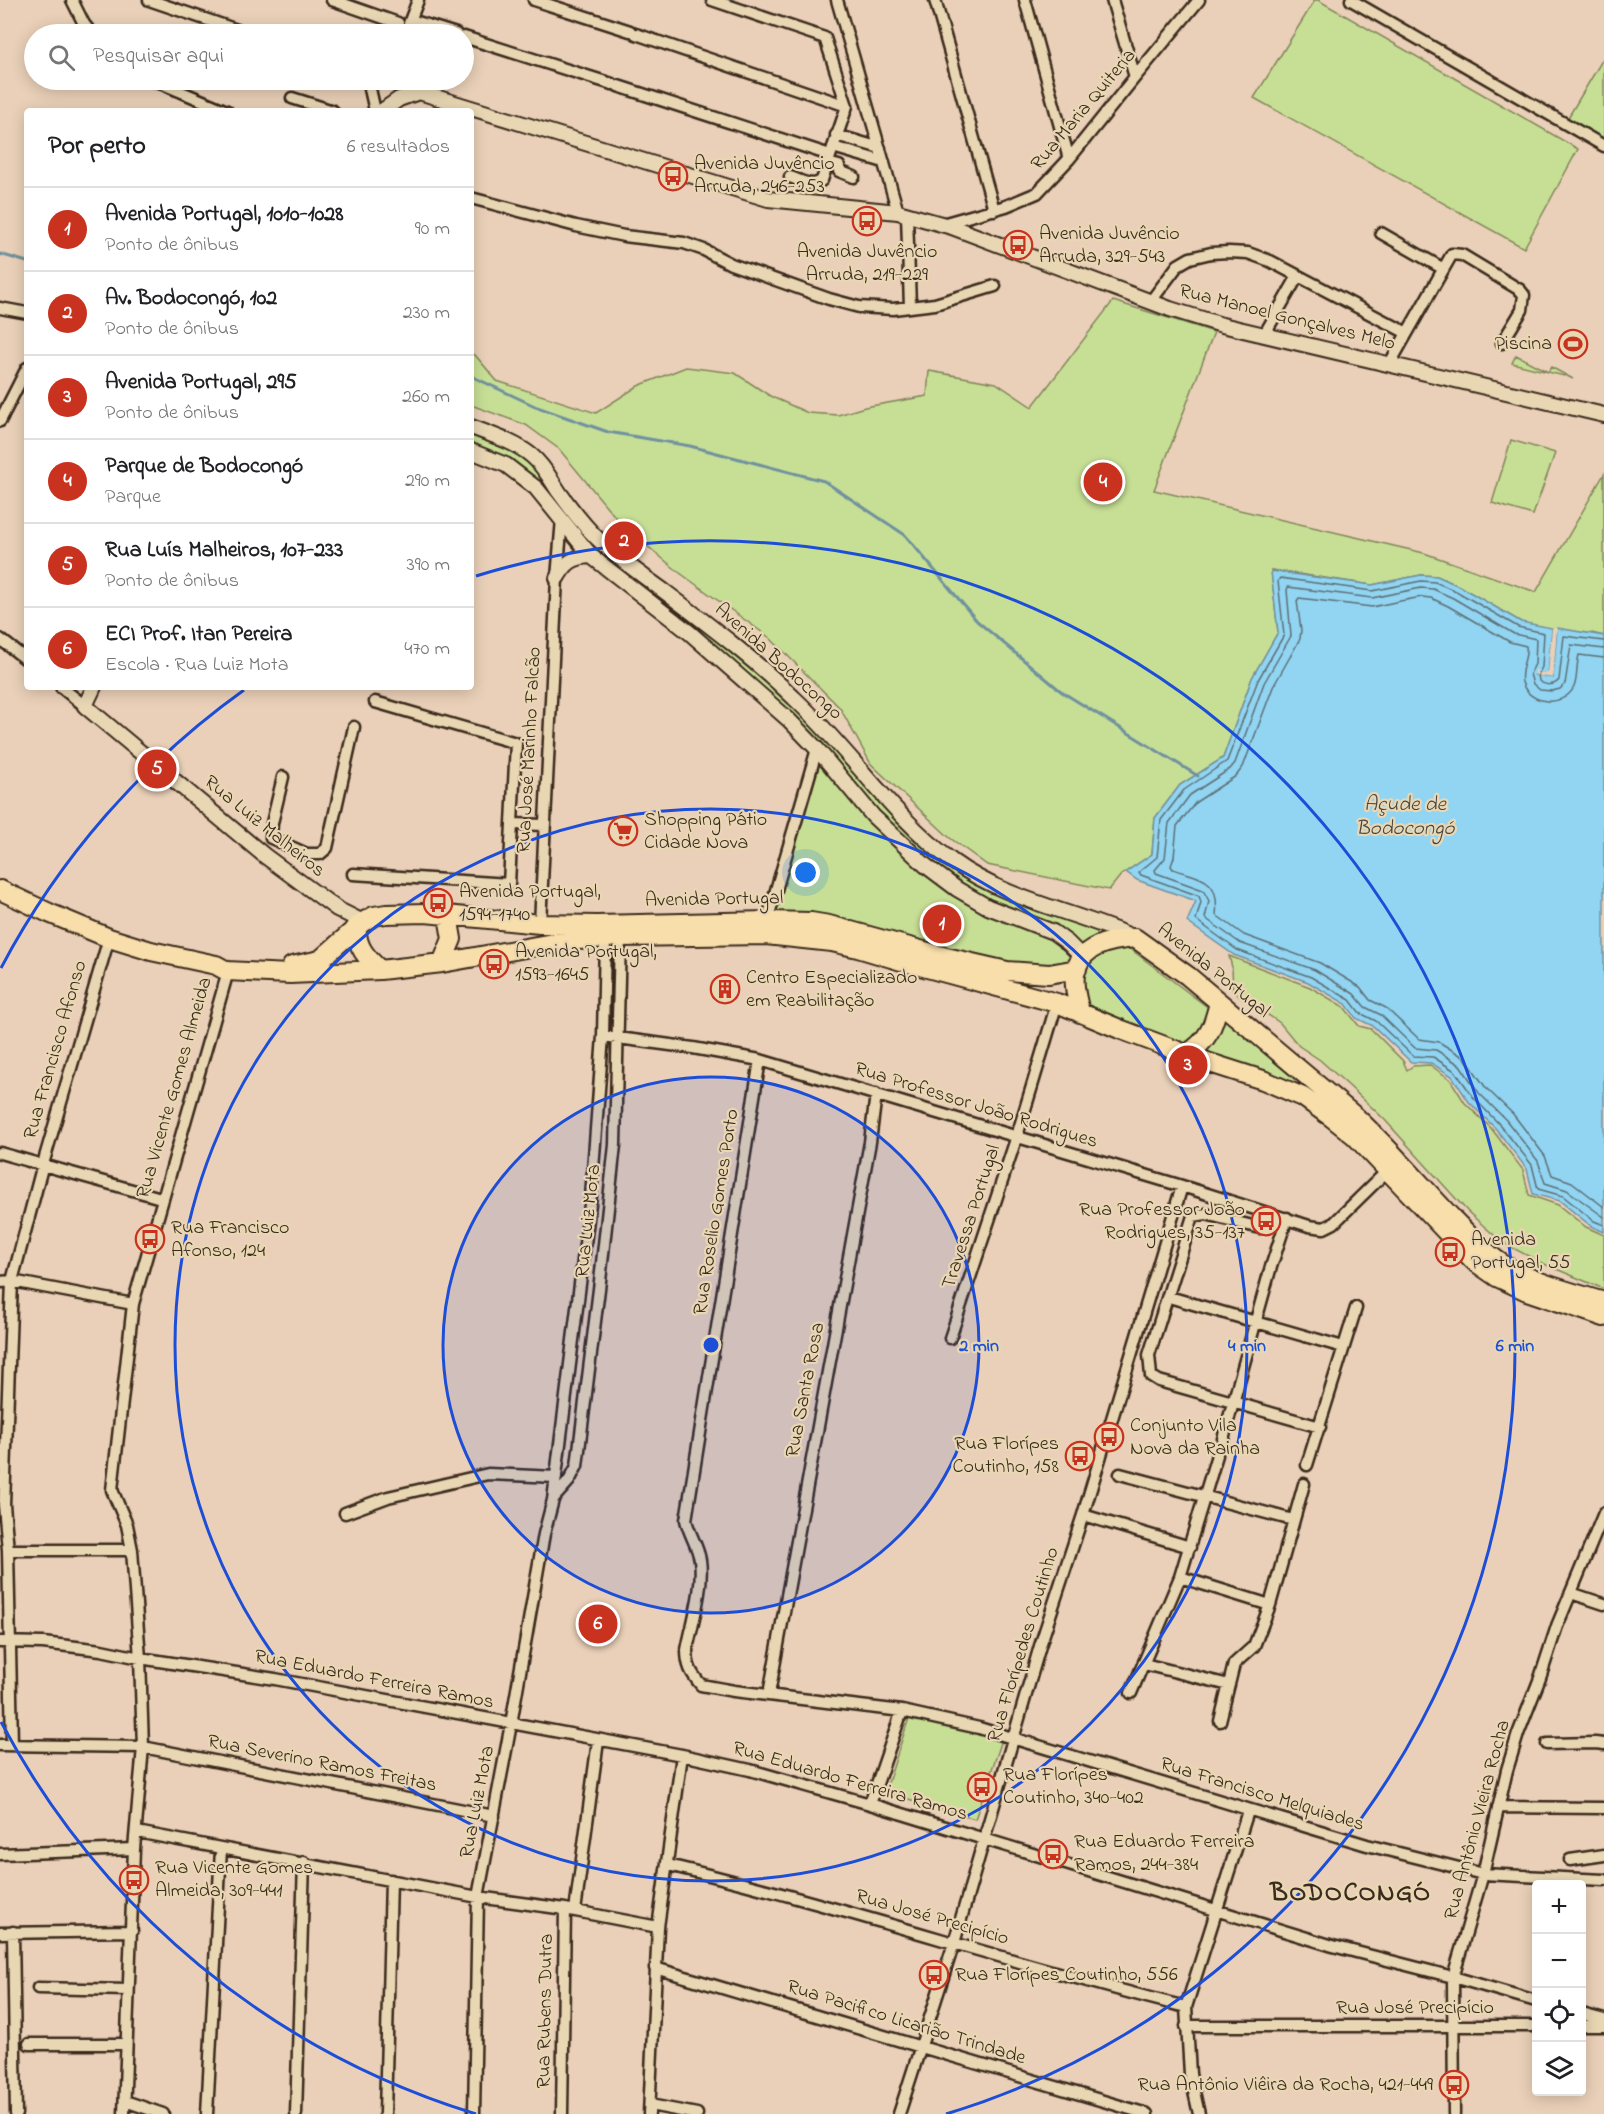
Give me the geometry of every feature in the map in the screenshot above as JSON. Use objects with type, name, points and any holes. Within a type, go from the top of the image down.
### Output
[{"type":"main road","points":[[0,890],[109,938],[151,951],[224,967]]},
{"type":"main road","name":"Avenida Portugal","points":[[224,967],[299,965],[320,960],[360,925],[374,916],[386,914],[425,913],[540,924],[811,922],[1007,971],[1049,974],[1080,964],[1092,949],[1103,942],[1136,938],[1188,976],[1365,1125],[1458,1225],[1491,1256],[1508,1268],[1529,1278],[1604,1302]]},
{"type":"main road","points":[[442,963],[452,939],[448,916]]},
{"type":"main road","points":[[360,925],[357,935],[361,950],[380,970]]},
{"type":"main road","name":"Avenida Portugal","points":[[224,967],[290,974],[380,970],[442,963],[564,941],[613,938],[766,935],[832,942],[858,948],[1057,1003],[1187,1054],[1263,1080],[1303,1098],[1355,1136],[1474,1261],[1497,1277],[1527,1291],[1604,1317]]},
{"type":"main road","points":[[1080,964],[1075,988],[1080,1013]]},
{"type":"main road","points":[[1187,1054],[1196,1049],[1215,1024],[1220,1003]]},
{"type":"street","points":[[72,0],[84,24]]},
{"type":"street","points":[[150,0],[220,24]]},
{"type":"street","points":[[332,0],[395,24]]},
{"type":"street","points":[[408,24],[418,0]]},
{"type":"street","points":[[534,0],[847,106]]},
{"type":"street","points":[[712,0],[825,38],[847,106],[822,180],[813,184],[790,177]]},
{"type":"street","points":[[837,0],[884,162],[903,214],[910,307]]},
{"type":"street","points":[[935,0],[994,210]]},
{"type":"street","points":[[1025,0],[1069,159]]},
{"type":"street","points":[[1112,0],[1135,77]]},
{"type":"street","name":"Rua Maria Quiteria","points":[[942,225],[1027,199],[1037,193],[1069,159],[1199,0]]},
{"type":"street","points":[[1351,0],[1604,146]]},
{"type":"street","points":[[474,40],[830,155],[884,162]]},
{"type":"street","points":[[177,90],[220,108]]},
{"type":"street","points":[[370,90],[374,108]]},
{"type":"street","points":[[413,90],[418,92]]},
{"type":"street","points":[[386,108],[399,99],[418,92]]},
{"type":"street","name":"Rua Manoel Gonçalves Melo","points":[[418,92],[470,108]]},
{"type":"street","points":[[292,98],[324,108]]},
{"type":"street","name":"Rua Manoel Gonçalves Melo","points":[[474,109],[768,199],[903,214],[942,225],[1204,320],[1604,415]]},
{"type":"street","points":[[837,135],[880,148]]},
{"type":"street","points":[[830,155],[839,166],[839,171],[854,177]]},
{"type":"street","points":[[474,199],[576,226],[624,236],[684,243],[731,264],[859,308],[893,309],[935,304],[995,286]]},
{"type":"street","points":[[1381,233],[1442,268]]},
{"type":"street","points":[[1151,301],[1178,265],[1190,258],[1211,253],[1248,253],[1270,261],[1407,333]]},
{"type":"street","points":[[1389,364],[1448,257],[1456,253],[1520,290],[1524,295],[1522,310],[1502,343]]},
{"type":"street","points":[[1263,335],[1298,276]]},
{"type":"street","points":[[0,308],[24,312]]},
{"type":"street","points":[[0,421],[24,374]]},
{"type":"street","name":"Avenida Bodocongo","points":[[474,428],[513,444],[532,455],[541,464],[579,520],[598,540],[620,560],[721,634],[795,698],[918,831],[952,860],[981,879],[1010,893],[1040,905],[1103,924],[1136,938]]},
{"type":"street","name":"Avenida Bodocongo","points":[[474,452],[506,465],[524,477],[562,519],[591,556],[690,633],[789,720],[817,749],[873,816],[925,865],[957,889],[988,907],[1053,932],[1068,943],[1080,964]]},
{"type":"street","name":"Rua José Marinho Falcão","points":[[540,924],[556,578],[562,519]]},
{"type":"street","points":[[556,578],[571,560],[591,556]]},
{"type":"street","points":[[0,639],[24,658]]},
{"type":"street","name":"Rua Luiz Malheiros","points":[[65,690],[265,856],[360,925]]},
{"type":"street","points":[[86,706],[93,690]]},
{"type":"street","points":[[353,874],[509,884],[516,743],[375,702]]},
{"type":"street","points":[[271,838],[308,854],[320,854],[327,848],[354,727]]},
{"type":"street","points":[[766,921],[817,749]]},
{"type":"street","points":[[265,856],[271,838],[272,823],[283,777]]},
{"type":"street","points":[[512,824],[545,825]]},
{"type":"street","name":"Rua Francisco Afonso","points":[[12,1744],[4,1642],[8,1550],[2,1505],[12,1281],[43,1164],[109,938]]},
{"type":"street","name":"Rua Luiz Mota","points":[[474,2114],[478,1897],[544,1534],[553,1500],[591,1196],[613,938]]},
{"type":"street","name":"Rua Luiz Mota","points":[[553,1500],[569,1481],[577,1466],[610,1194],[616,1113],[618,1038],[613,938]]},
{"type":"street","name":"Rua Vicente Gomes Almeida","points":[[124,2114],[134,1849],[143,1747],[140,1659],[132,1550],[127,1525],[112,1490],[133,1304],[224,967]]},
{"type":"street","name":"Travessa Portugal","points":[[950,1338],[1017,1136],[1057,1003]]},
{"type":"street","name":"Rua Professor João Rodrigues","points":[[603,1036],[760,1059],[1316,1227],[1324,1228],[1334,1223],[1387,1171]]},
{"type":"street","name":"Rua Roselio Gomes Porto","points":[[701,1685],[689,1671],[687,1662],[687,1650],[701,1574],[697,1547],[689,1533],[686,1520],[760,1059]]},
{"type":"street","name":"Rua Santa Rosa","points":[[769,1694],[862,1189],[876,1094]]},
{"type":"street","points":[[0,1153],[161,1198]]},
{"type":"street","name":"Rua Florípedes Coutinho","points":[[899,2114],[954,1942],[1040,1646],[1083,1515],[1182,1186]]},
{"type":"street","points":[[1260,1228],[1206,1214],[1193,1216],[1149,1355],[1151,1376],[1159,1381],[1320,1427]]},
{"type":"street","points":[[1223,1438],[1287,1218]]},
{"type":"street","points":[[0,1282],[12,1281],[133,1304]]},
{"type":"street","points":[[1169,1297],[1343,1347]]},
{"type":"street","points":[[1307,1465],[1356,1308]]},
{"type":"street","points":[[1131,1693],[1180,1577],[1217,1455]]},
{"type":"street","points":[[345,1513],[388,1497],[488,1474],[556,1477]]},
{"type":"street","points":[[1120,1474],[1293,1520]]},
{"type":"street","points":[[1220,1721],[1234,1664],[1254,1646],[1270,1605],[1304,1484]]},
{"type":"street","name":"Rua Antônio Vieira Rocha","points":[[1454,2114],[1453,1977],[1483,1874],[1507,1770],[1518,1734],[1557,1626],[1604,1513]]},
{"type":"street","points":[[1083,1515],[1190,1547]]},
{"type":"street","points":[[8,1550],[132,1550]]},
{"type":"street","points":[[1180,1577],[1270,1605]]},
{"type":"street","points":[[1571,1593],[1604,1604]]},
{"type":"street","name":"Rua Eduardo Ferreira Ramos","points":[[4,1642],[101,1650],[140,1659],[275,1679],[682,1755],[750,1770],[870,1804],[1333,1946],[1532,2000]]},
{"type":"street","points":[[1144,1664],[1229,1685]]},
{"type":"street","name":"Rua Francisco Melquiades","points":[[701,1685],[902,1711],[979,1728],[1248,1811],[1367,1845],[1483,1874],[1604,1880]]},
{"type":"street","points":[[870,1804],[902,1711]]},
{"type":"street","name":"Rua Rubens Dutra","points":[[562,2114],[570,1910],[598,1741]]},
{"type":"street","points":[[1547,1744],[1604,1744]]},
{"type":"street","name":"Rua Severino Ramos Freitas","points":[[0,1745],[143,1747],[494,1816]]},
{"type":"street","points":[[682,1755],[658,1927],[650,2109],[698,2114]]},
{"type":"street","points":[[1498,1807],[1604,1808]]},
{"type":"street","points":[[1199,2114],[1190,2074],[1186,2007],[1248,1811]]},
{"type":"street","points":[[137,1832],[221,1849],[304,1862],[478,1897],[570,1910],[658,1927]]},
{"type":"street","points":[[0,1854],[134,1849]]},
{"type":"street","points":[[207,2114],[221,1849]]},
{"type":"street","points":[[1570,1860],[1604,1855]]},
{"type":"street","points":[[296,2114],[304,1862]]},
{"type":"street","name":"Rua José Precipício","points":[[668,1864],[1186,2007]]},
{"type":"street","points":[[384,2114],[391,1880]]},
{"type":"street","points":[[0,1933],[132,1931]]},
{"type":"street","points":[[13,1932],[16,2114]]},
{"type":"street","name":"Rua Pacifico Licarião Trindade","points":[[655,1968],[1147,2114]]},
{"type":"street","points":[[38,1988],[128,1990]]},
{"type":"street","points":[[1586,2015],[1604,2020]]},
{"type":"street","name":"Rua José Precipício","points":[[1186,2026],[1532,2026]]},
{"type":"street","points":[[1586,2026],[1604,2026]]},
{"type":"street","points":[[29,2044],[126,2044]]},
{"type":"street","points":[[125,2101],[163,2114]]},
{"type":"green space","points":[[1315,0],[1578,149],[1524,248],[1254,98]]},
{"type":"green space","points":[[1604,57],[1604,141],[1566,121]]},
{"type":"green space","points":[[1113,301],[1214,332],[1154,490],[1424,553],[1536,592],[1604,474],[1604,636],[1592,633],[1553,678],[1535,675],[1521,622],[1437,576],[1421,575],[1372,585],[1271,570],[1278,632],[1252,678],[1223,758],[1180,785],[1155,818],[1152,854],[1121,875],[1109,890],[987,865],[950,838],[871,764],[840,708],[770,638],[680,573],[622,525],[559,449],[526,425],[474,406],[474,355],[497,381],[596,413],[638,386],[686,367],[735,373],[770,396],[808,413],[838,415],[865,407],[927,396],[929,371],[996,383],[1032,407]]},
{"type":"green space","points":[[1516,355],[1548,372],[1512,363]]},
{"type":"green space","points":[[1551,367],[1573,379],[1565,375],[1548,372]]},
{"type":"green space","points":[[474,434],[508,446],[535,465],[576,523],[795,703],[947,862],[1108,933],[1081,949],[993,905],[939,871],[886,824],[807,733],[593,554],[551,499],[474,448]]},
{"type":"green space","points":[[1511,440],[1555,453],[1533,515],[1492,503]]},
{"type":"green space","points":[[818,758],[929,872],[1051,934],[1077,958],[1063,969],[1031,969],[772,916]]},
{"type":"green space","points":[[1125,945],[1210,1009],[1194,1043],[1181,1046],[1086,1007],[1080,983],[1092,955]]},
{"type":"green space","points":[[1229,956],[1310,987],[1344,1007],[1359,1026],[1371,1029],[1403,1061],[1407,1070],[1413,1066],[1430,1065],[1450,1079],[1465,1103],[1491,1128],[1523,1170],[1529,1195],[1558,1205],[1586,1227],[1604,1235],[1604,1289],[1542,1263],[1503,1243],[1468,1212],[1384,1119],[1349,1086],[1320,1060],[1299,1046],[1280,1023],[1233,991]]},
{"type":"green space","points":[[1220,1010],[1337,1104],[1498,1266],[1543,1286],[1604,1304],[1604,1312],[1495,1270],[1474,1256],[1409,1183],[1337,1116],[1311,1098],[1272,1077],[1196,1052],[1212,1033]]},
{"type":"green space","points":[[910,1715],[1002,1740],[975,1819],[885,1792]]},
{"type":"water","name":"Piscina","points":[[1575,333],[1586,339],[1577,355],[1567,349]]},
{"type":"water","name":"Açude de Bodocongó","points":[[1271,571],[1372,585],[1421,575],[1437,576],[1521,622],[1552,628],[1548,674],[1537,673],[1535,675],[1553,678],[1557,628],[1604,636],[1604,1232],[1591,1226],[1560,1201],[1533,1194],[1527,1169],[1496,1129],[1469,1102],[1452,1076],[1431,1063],[1411,1062],[1373,1026],[1356,1018],[1346,1004],[1308,982],[1234,955],[1187,922],[1196,901],[1137,880],[1126,872],[1152,854],[1155,818],[1180,785],[1223,758],[1252,678],[1278,632]]},
{"type":"pier","points":[[1552,628],[1557,628],[1553,678],[1535,675],[1535,670],[1537,673],[1548,673]]},
{"type":"waterway","points":[[0,254],[24,261]]},
{"type":"waterway","points":[[474,377],[537,407],[608,432],[690,446],[824,481],[905,535],[977,621],[1062,692],[1198,776]]},
{"type":"place","name":"Avenida Juvêncio Arruda, 246-253","points":[[673,176]]},
{"type":"place","name":"Avenida Juvêncio Arruda, 219-229","points":[[867,221]]},
{"type":"place","name":"Avenida Juvêncio Arruda, 329-543","points":[[1018,245]]},
{"type":"place","name":"Piscina","points":[[1573,344]]},
{"type":"place","name":"Parque de Bodocongó","points":[[1103,482]]},
{"type":"place","name":"Av. Bodocongó, 102","points":[[624,541]]},
{"type":"place","name":"Rua Luís Malheiros, 107-233","points":[[157,769]]},
{"type":"place","name":"Shopping Pátio Cidade Nova","points":[[623,831]]},
{"type":"place","name":"Avenida Portugal, 1594-1740","points":[[438,903]]},
{"type":"place","name":"Avenida Portugal, 1010-1028","points":[[942,924]]},
{"type":"place","name":"Avenida Portugal, 1593-1645","points":[[494,964]]},
{"type":"place","name":"Centro Especializado em Reabilitação","points":[[725,989]]},
{"type":"place","name":"Avenida Portugal, 295","points":[[1188,1065]]},
{"type":"place","name":"Rua Professor João Rodrigues, 35-137","points":[[1266,1221]]},
{"type":"place","name":"Rua Francisco Afonso, 124","points":[[150,1239]]},
{"type":"place","name":"Avenida Portugal, 55","points":[[1450,1252]]},
{"type":"place","name":"Conjunto Vila Nova da Rainha","points":[[1109,1437]]},
{"type":"place","name":"Rua Florípes Coutinho, 158","points":[[1080,1456]]},
{"type":"place","name":"ECI Prof. Itan Pereira","points":[[598,1624]]},
{"type":"place","name":"Rua Florípes Coutinho, 340-402","points":[[982,1787]]},
{"type":"place","name":"Rua Eduardo Ferreira Ramos, 244-384","points":[[1053,1854]]},
{"type":"place","name":"Rua Vicente Gomes Almeida, 309-441","points":[[134,1880]]},
{"type":"place","name":"Rua Florípes Coutinho, 556","points":[[934,1975]]},
{"type":"place","name":"Rua Antônio Viêira da Rocha, 421-449","points":[[1454,2085]]},
{"type":"district","name":"BODOCONGÓ","points":[[1351,1894]]}]
